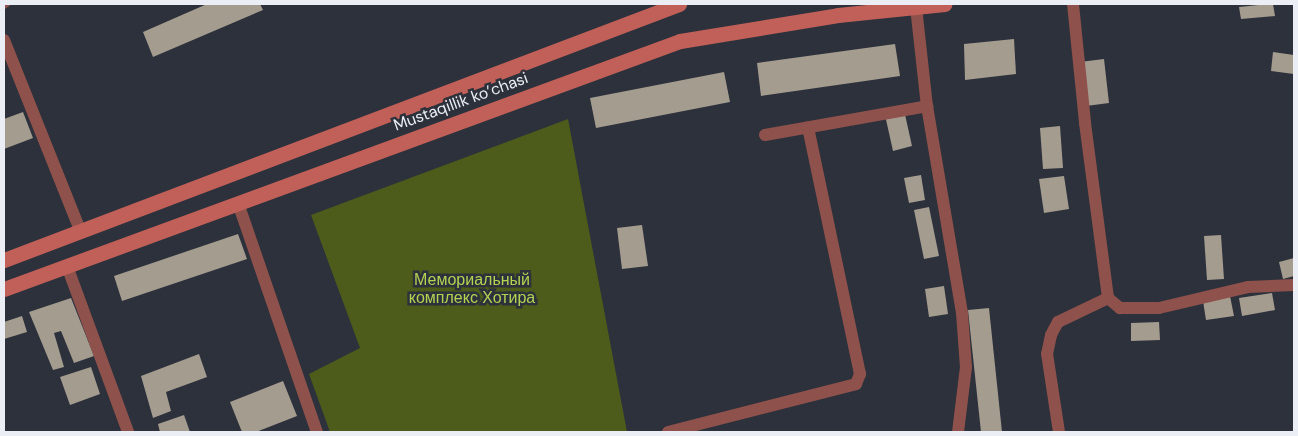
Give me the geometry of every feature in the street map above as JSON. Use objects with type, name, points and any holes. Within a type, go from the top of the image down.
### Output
[{"type":"main road","name":"Mustaqillik ko’chasi","points":[[4,260],[679,4]]},
{"type":"main road","name":"Mustaqillik ko’chasi","points":[[4,289],[680,41],[837,10],[944,4]]},
{"type":"street","points":[[1074,4],[1084,123],[1108,298],[1120,308],[1158,308],[1248,287],[1294,285]]},
{"type":"street","points":[[916,7],[928,106],[962,313],[966,367],[958,432]]},
{"type":"street","points":[[4,40],[80,230]]},
{"type":"street","points":[[765,135],[928,106]]},
{"type":"street","points":[[668,432],[856,384],[860,374],[808,127]]},
{"type":"street","points":[[238,203],[317,432]]},
{"type":"street","points":[[67,266],[128,432]]},
{"type":"street","points":[[1059,432],[1048,354],[1051,335],[1058,322],[1108,298]]},
{"type":"green space","name":"Мемориальный комплекс Хотира","points":[[568,119],[627,432],[330,432],[309,374],[360,348],[311,215]]},
{"type":"building","points":[[207,4],[260,4],[263,10],[153,57],[143,32]]},
{"type":"building","points":[[1273,4],[1275,16],[1241,19],[1239,7]]},
{"type":"building","points":[[1014,39],[1016,74],[965,80],[964,44]]},
{"type":"building","points":[[895,44],[900,76],[761,96],[757,63]]},
{"type":"building","points":[[1273,52],[1294,55],[1294,74],[1271,71]]},
{"type":"building","points":[[1104,59],[1109,103],[1086,106],[1080,62]]},
{"type":"building","points":[[724,72],[730,102],[596,128],[590,98]]},
{"type":"building","points":[[904,110],[912,146],[893,151],[885,115]]},
{"type":"building","points":[[23,112],[33,138],[4,149],[4,119]]},
{"type":"building","points":[[1060,126],[1063,168],[1043,169],[1040,128]]},
{"type":"building","points":[[921,175],[925,200],[909,203],[904,178]]},
{"type":"building","points":[[1064,176],[1069,209],[1044,213],[1039,179]]},
{"type":"building","points":[[929,207],[939,256],[924,259],[914,210]]},
{"type":"building","points":[[642,225],[648,266],[622,269],[617,228]]},
{"type":"building","points":[[238,234],[247,259],[122,301],[114,276]]},
{"type":"building","points":[[1221,235],[1224,279],[1207,280],[1204,236]]},
{"type":"building","points":[[1294,258],[1294,276],[1283,279],[1279,262]]},
{"type":"building","points":[[944,286],[948,314],[929,317],[925,289]]},
{"type":"building","points":[[1272,293],[1275,310],[1242,316],[1239,298]]},
{"type":"building","points":[[1230,296],[1234,316],[1206,320],[1203,301]]},
{"type":"building","points":[[71,298],[94,356],[74,363],[61,331],[54,333],[64,367],[53,370],[29,312]]},
{"type":"building","points":[[989,308],[1002,432],[981,432],[968,310]]},
{"type":"building","points":[[22,316],[27,332],[4,339],[4,322]]},
{"type":"building","points":[[1159,322],[1160,340],[1131,341],[1131,323]]},
{"type":"building","points":[[199,354],[207,377],[166,392],[171,411],[153,418],[141,376]]},
{"type":"building","points":[[91,367],[100,394],[70,405],[60,377]]},
{"type":"building","points":[[283,381],[297,416],[256,432],[242,432],[230,402]]},
{"type":"building","points":[[184,415],[190,432],[160,432],[158,424]]}]
